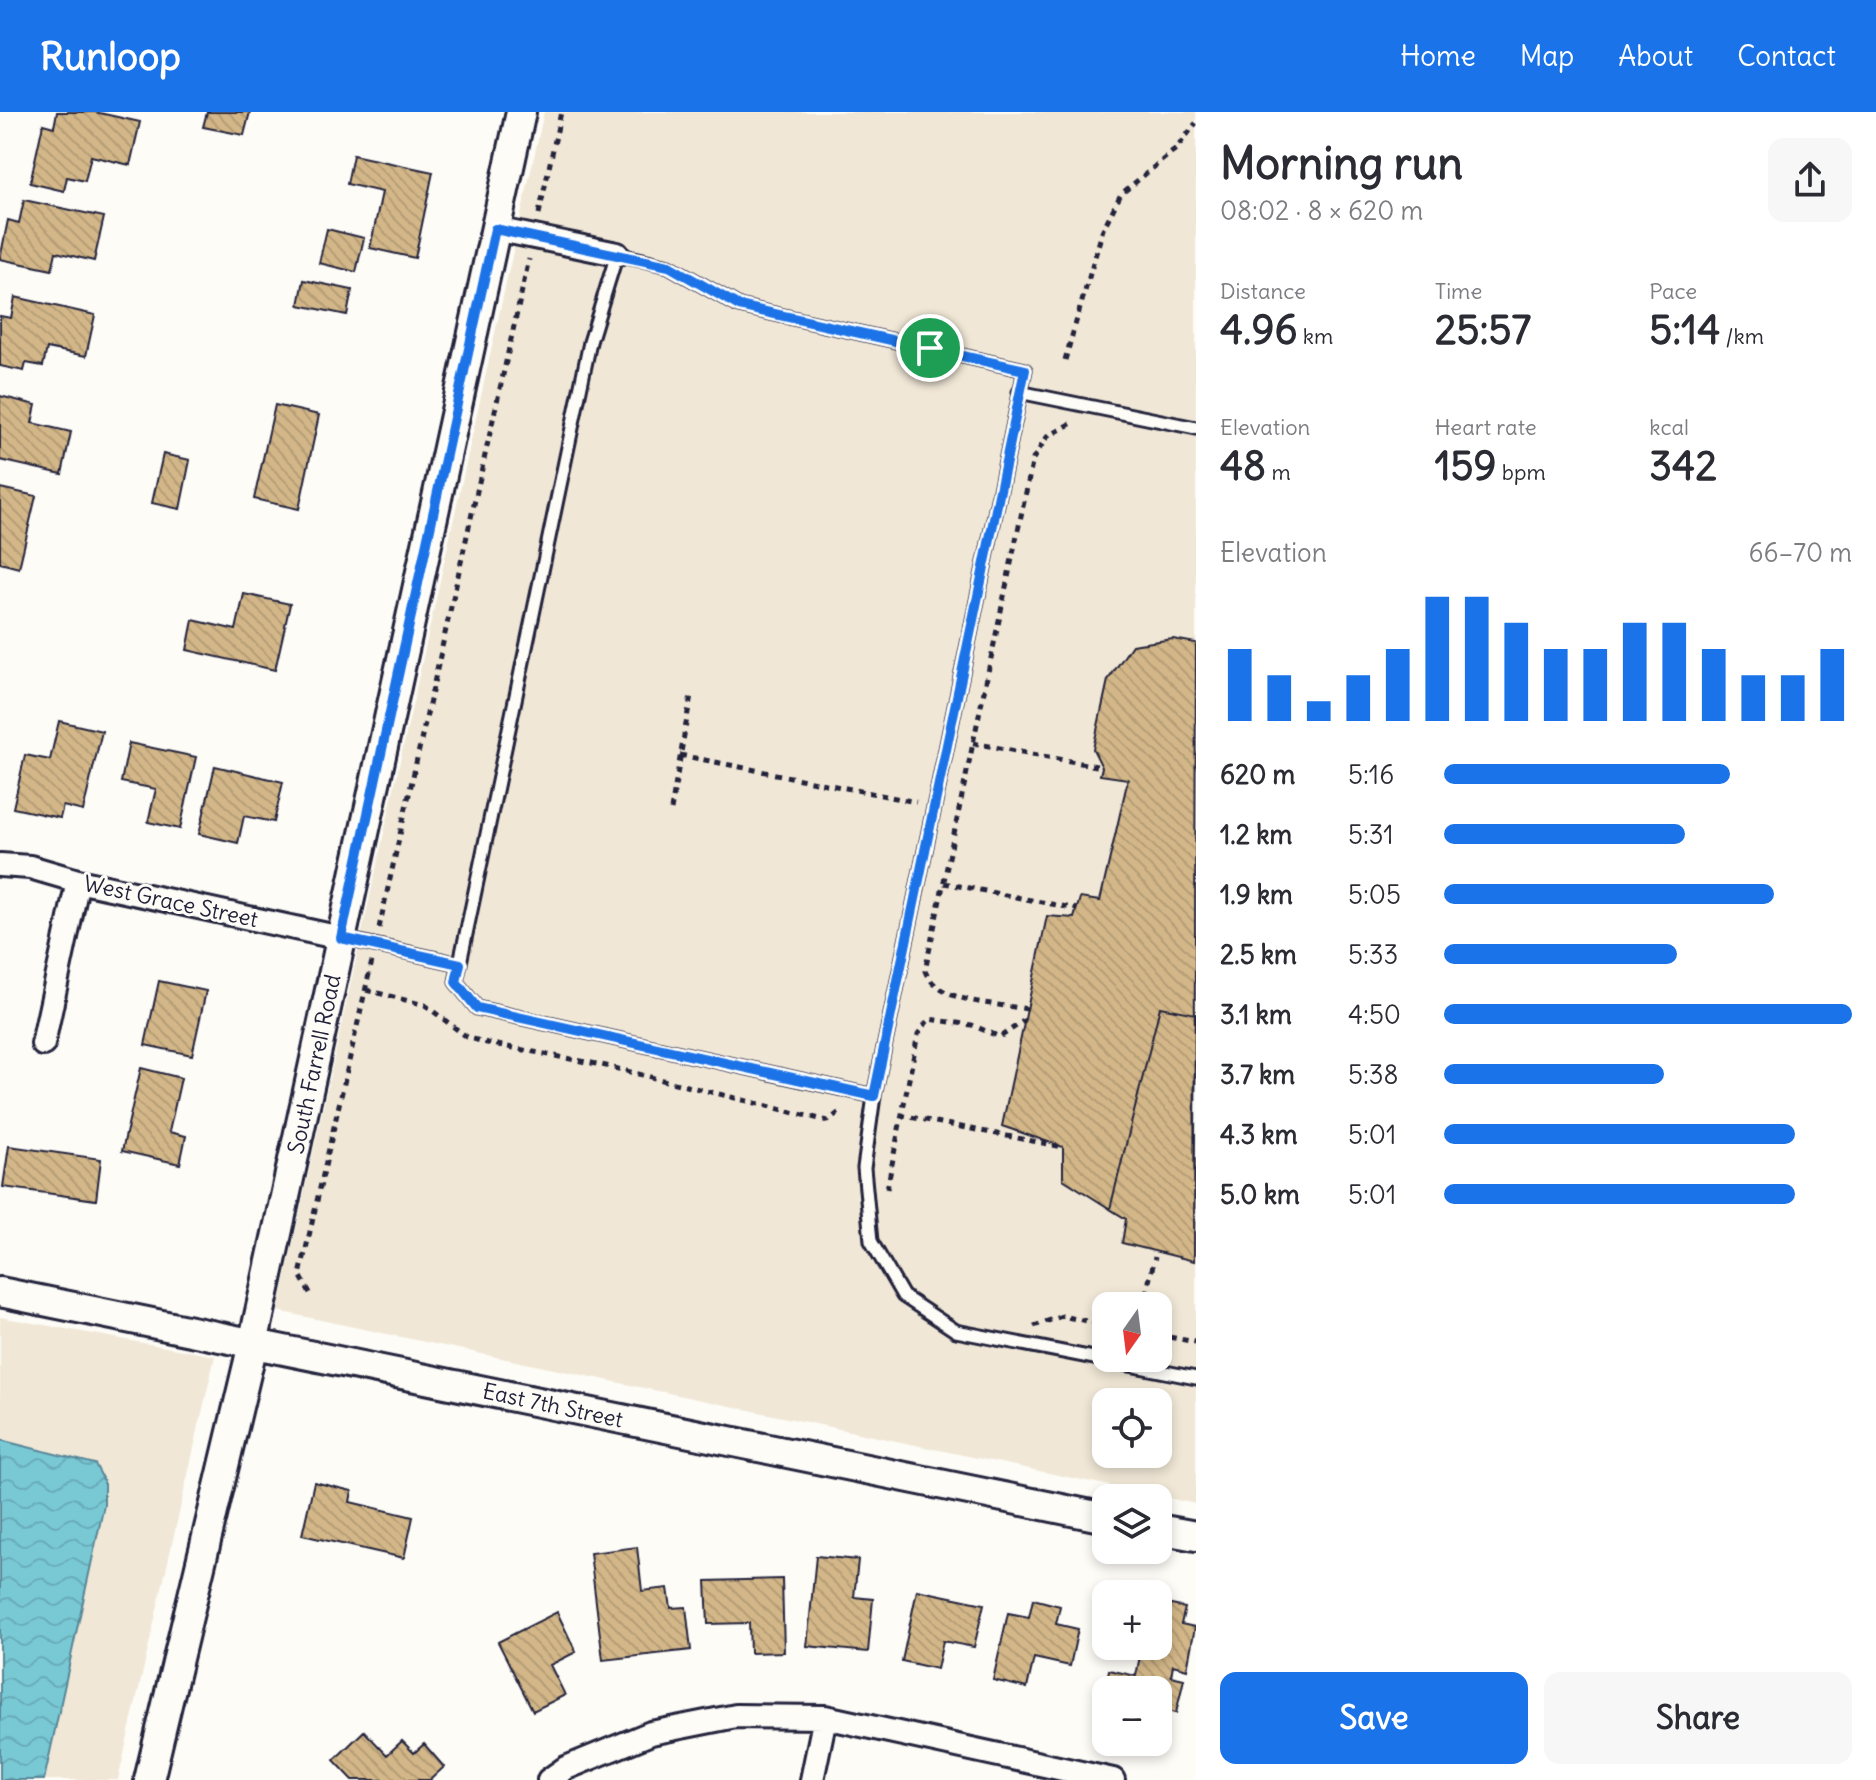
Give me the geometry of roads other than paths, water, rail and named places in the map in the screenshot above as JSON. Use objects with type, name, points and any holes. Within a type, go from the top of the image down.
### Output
[{"type":"street","name":"South Farrell Road","points":[[149,1780],[253,1344],[521,112]]},
{"type":"street","points":[[495,229],[617,254]]},
{"type":"street","name":"West Grace Street","points":[[0,865],[30,867],[78,881],[341,938]]},
{"type":"street","points":[[43,1044],[78,881]]},
{"type":"street","name":"East 7th Street","points":[[0,1292],[1092,1515]]},
{"type":"street","points":[[1172,1532],[1196,1536]]},
{"type":"street","points":[[549,1780],[566,1768],[651,1733],[736,1716],[825,1717],[1113,1780]]},
{"type":"street","points":[[812,1780],[825,1717]]},
{"type":"lane","points":[[874,1096],[477,1008],[456,982],[590,342],[617,254],[669,266],[739,306],[1025,370],[874,1096],[864,1168],[871,1241],[903,1296],[956,1331],[1196,1378]]},
{"type":"lane","points":[[1019,392],[1196,428]]},
{"type":"lane","points":[[341,938],[460,964]]},
{"type":"water","points":[[0,1440],[95,1464],[104,1481],[104,1505],[44,1780],[0,1780]]}]
